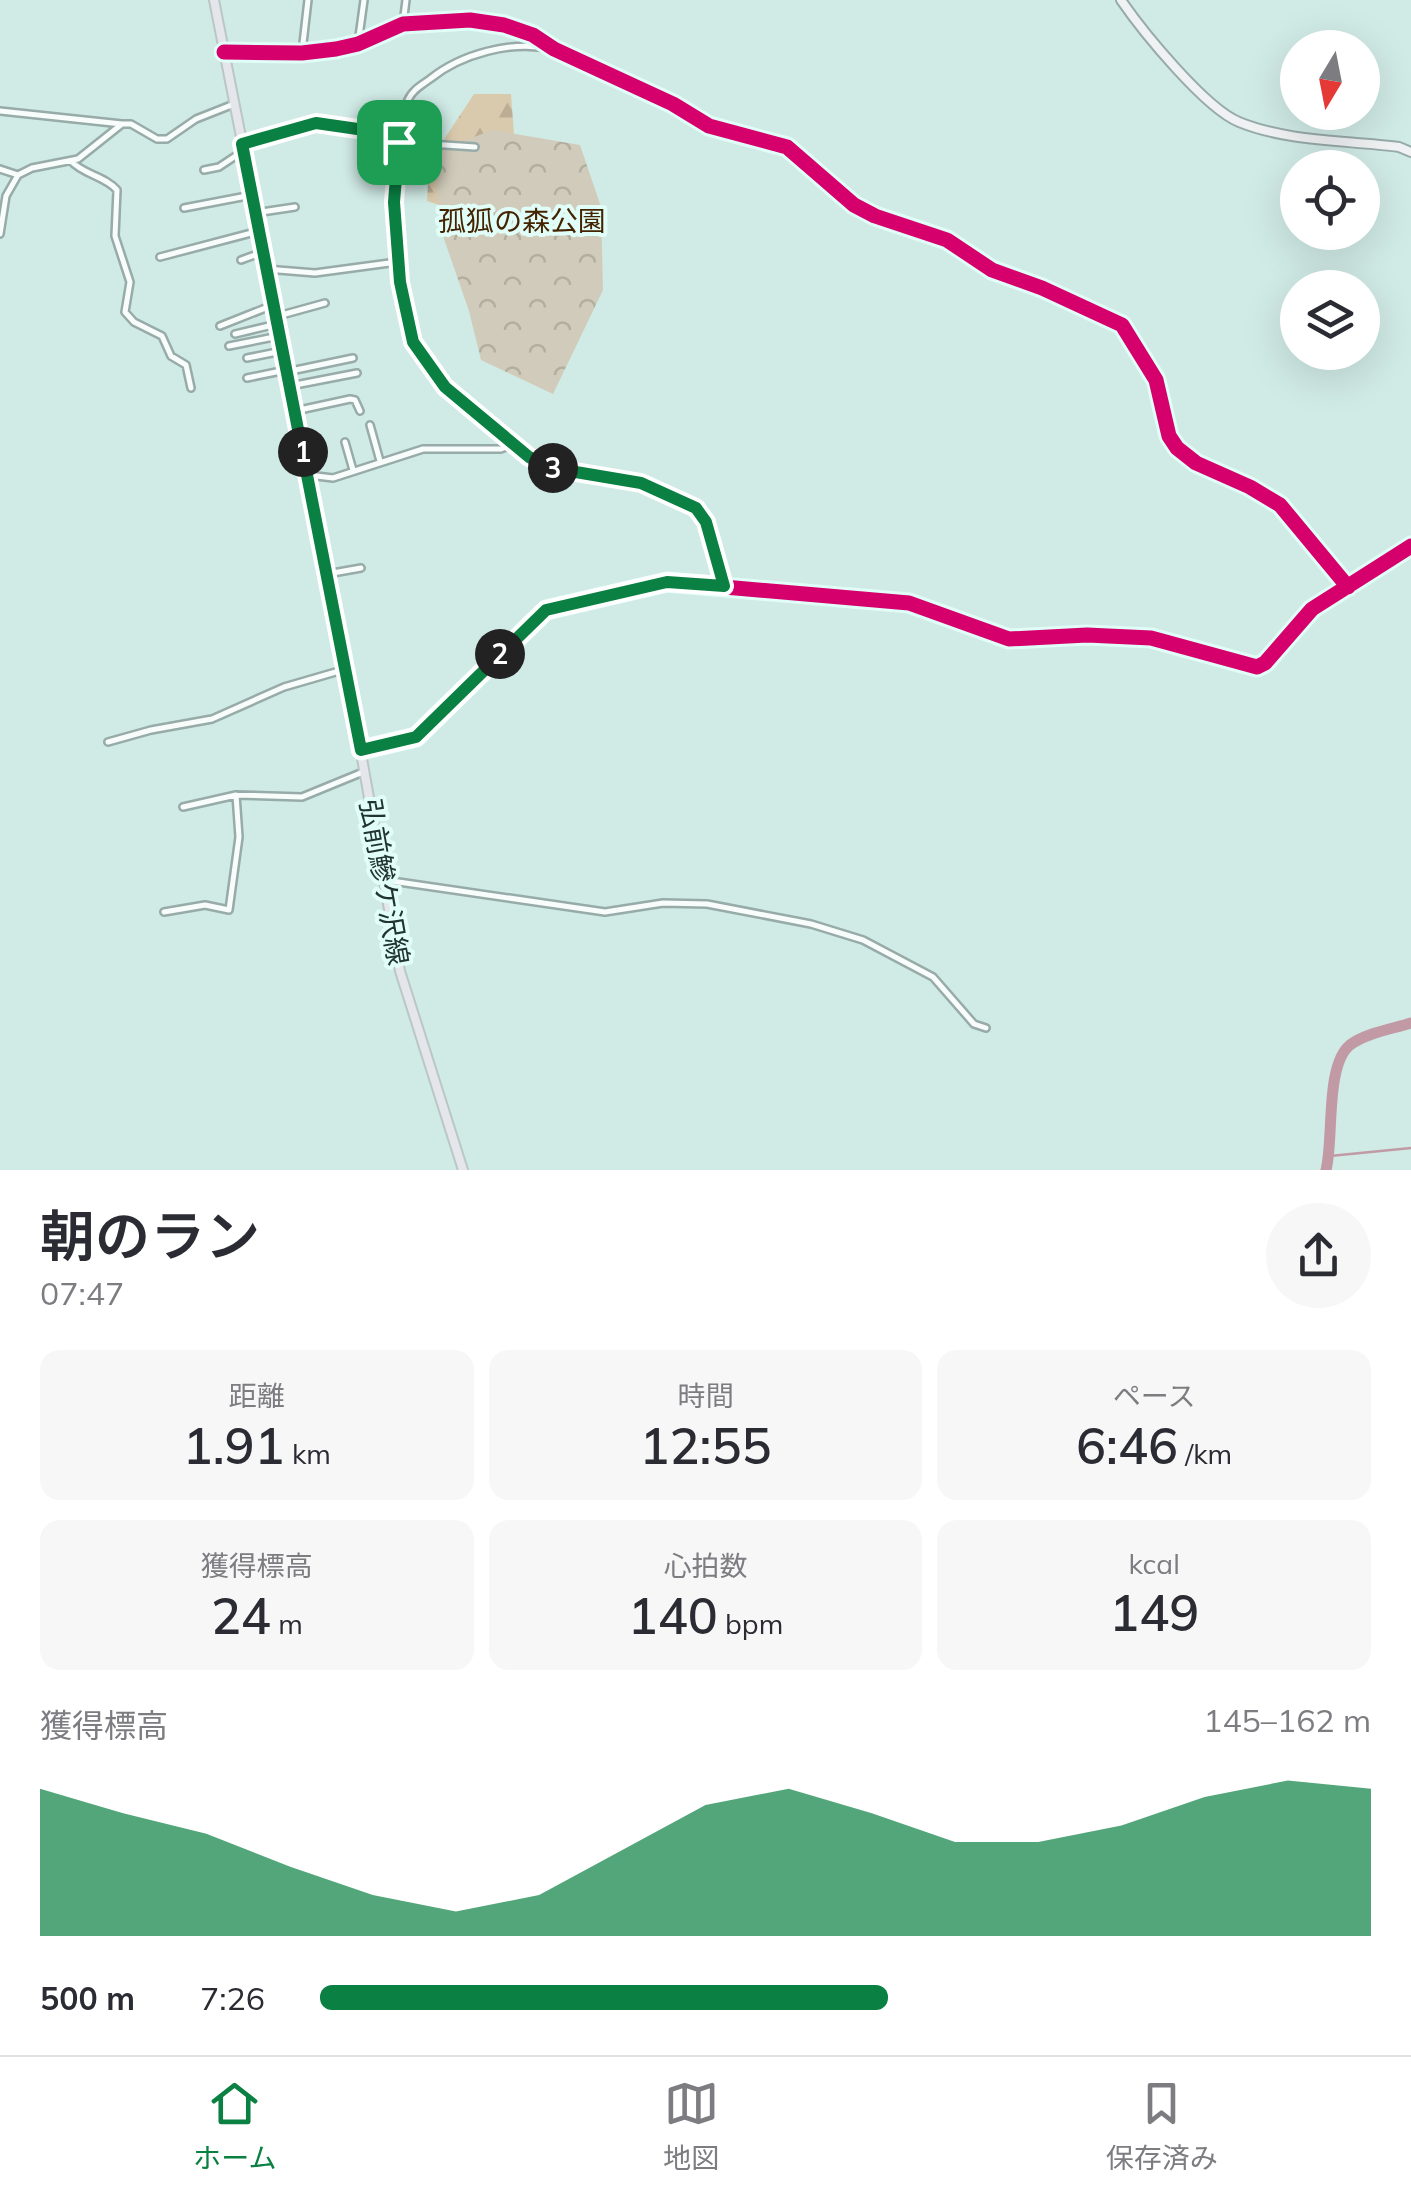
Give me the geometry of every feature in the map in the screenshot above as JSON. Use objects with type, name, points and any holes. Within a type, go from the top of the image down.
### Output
[{"type":"main road","name":"弘前鰺ケ沢線","points":[[214,0],[346,669],[403,984],[463,1170]]},
{"type":"street","points":[[302,53],[308,0]]},
{"type":"street","points":[[358,44],[364,0]]},
{"type":"street","points":[[402,24],[406,0]]},
{"type":"street","points":[[1121,0],[1187,79],[1235,120],[1279,134],[1399,147],[1411,152]]},
{"type":"street","points":[[224,52],[302,53],[358,44],[402,24],[470,20],[504,24],[673,104],[709,126],[786,148],[864,211],[946,240],[992,270],[1122,325],[1156,380],[1169,436],[1176,448],[1210,471],[1250,487],[1280,505],[1348,588]]},
{"type":"street","points":[[554,49],[508,46],[445,66],[416,88],[408,100],[399,142],[394,202],[398,261],[413,342],[445,387],[512,444],[552,468],[641,483],[696,508],[706,522],[724,586]]},
{"type":"street","points":[[0,111],[130,124],[158,139],[167,139],[214,110],[234,104]]},
{"type":"street","points":[[204,170],[218,167],[242,147],[316,123],[392,134],[399,142],[475,146]]},
{"type":"street","points":[[0,234],[6,196],[18,175],[84,155],[122,124]]},
{"type":"street","points":[[71,161],[117,190],[115,236],[130,282],[124,312],[134,322],[162,336],[171,356],[186,365],[192,388]]},
{"type":"street","points":[[0,169],[18,175]]},
{"type":"street","points":[[184,208],[252,195]]},
{"type":"street","points":[[255,213],[295,208]]},
{"type":"street","points":[[160,257],[258,231]]},
{"type":"street","points":[[241,260],[262,252]]},
{"type":"street","points":[[266,269],[315,273],[398,261]]},
{"type":"street","points":[[235,334],[325,303]]},
{"type":"street","points":[[220,326],[273,305]]},
{"type":"street","points":[[228,346],[279,336]]},
{"type":"street","points":[[247,358],[282,351]]},
{"type":"street","points":[[248,378],[353,358]]},
{"type":"street","points":[[290,386],[357,373]]},
{"type":"street","points":[[295,411],[350,398],[360,411]]},
{"type":"street","points":[[370,425],[380,461]]},
{"type":"street","points":[[345,442],[352,470]]},
{"type":"street","points":[[308,475],[333,478],[423,449],[501,449],[512,444]]},
{"type":"street","points":[[361,750],[416,737],[546,610],[667,582],[909,603],[1008,639],[1088,635],[1151,638],[1257,667],[1312,609],[1411,546]]},
{"type":"street","points":[[327,574],[361,568]]},
{"type":"street","points":[[108,742],[212,719],[284,688],[346,669]]},
{"type":"street","points":[[183,807],[236,795],[302,797],[364,771]]},
{"type":"street","points":[[164,912],[205,905],[229,910],[239,837],[236,795]]},
{"type":"street","points":[[385,880],[605,912],[663,903],[706,904],[812,924],[864,940],[933,977],[974,1024],[986,1028]]},
{"type":"green space","points":[[474,94],[511,94],[514,134],[502,226],[427,201],[429,162]]},
{"type":"green space","name":"孤狐の森公園","points":[[492,130],[580,145],[601,207],[603,290],[553,394],[481,360],[442,233],[434,153]]},
{"type":"waterway","points":[[1326,1170],[1334,1085],[1342,1055],[1364,1037],[1411,1023]]},
{"type":"waterway","points":[[1330,1156],[1411,1148]]},
{"type":"cycle path","points":[[224,52],[302,53],[336,49],[358,44],[403,24],[470,20],[504,25],[533,35],[554,49],[673,104],[709,126],[787,147],[854,205],[947,240],[992,270],[1122,325],[1156,380],[1169,436],[1177,448],[1196,463],[1280,505],[1348,587]]},
{"type":"cycle path","points":[[361,750],[416,737],[546,610],[667,582],[909,603],[1009,639],[1087,635],[1151,638],[1257,667],[1265,663],[1312,609],[1411,546]]},
{"type":"route","points":[[316,123],[392,134],[399,142],[394,202],[400,282],[413,342],[445,387],[529,457],[552,468],[641,483],[696,508],[706,522],[724,586],[667,582],[546,610],[416,737],[361,750],[242,144],[316,123]]}]
